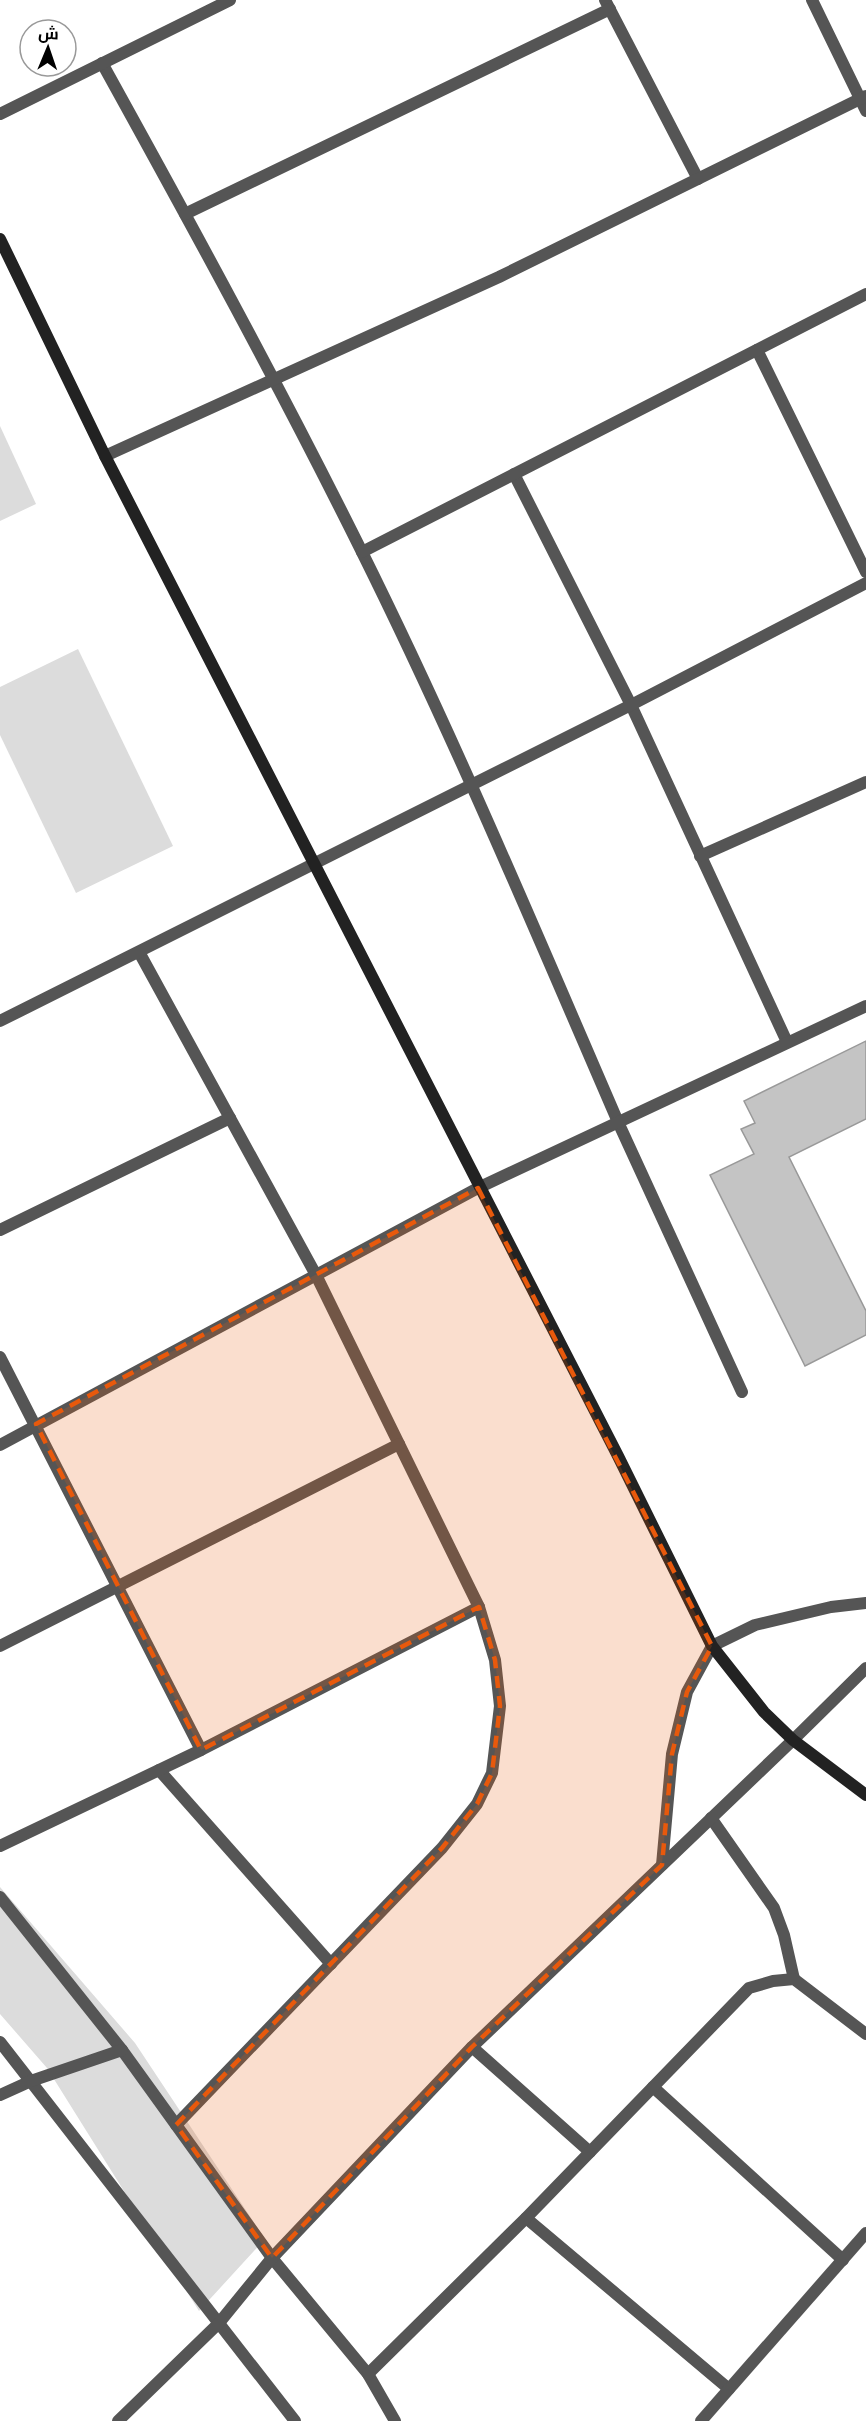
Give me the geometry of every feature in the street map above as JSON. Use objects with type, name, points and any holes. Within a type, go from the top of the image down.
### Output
[{"type":"street","points":[[0,114],[230,0]]},
{"type":"street","points":[[105,456],[499,277],[698,179],[864,102],[812,0]]},
{"type":"street","points":[[185,214],[608,4],[698,179]]},
{"type":"street","points":[[102,63],[274,379],[362,552],[472,785],[618,1122],[742,1392]]},
{"type":"street","points":[[0,239],[105,456],[712,1646],[764,1712],[793,1740],[866,1795]]},
{"type":"street","points":[[362,552],[866,294]]},
{"type":"street","points":[[757,350],[866,572]]},
{"type":"street","points":[[514,474],[631,705],[787,1042]]},
{"type":"street","points":[[0,1021],[631,705],[866,583]]},
{"type":"street","points":[[700,856],[866,782]]},
{"type":"street","points":[[139,952],[316,1275],[479,1607],[495,1660],[501,1706],[492,1773],[477,1804],[442,1848],[176,2125]]},
{"type":"street","points":[[0,1444],[478,1188],[866,1006]]},
{"type":"street","points":[[0,1230],[230,1118]]},
{"type":"street","points":[[0,1357],[201,1750]]},
{"type":"street","points":[[0,1646],[399,1444]]},
{"type":"street","points":[[662,1865],[672,1754],[687,1692],[712,1646],[755,1625],[831,1607],[866,1603]]},
{"type":"street","points":[[0,1846],[201,1750],[479,1607]]},
{"type":"street","points":[[118,2421],[219,2323],[272,2258],[472,2047],[866,1668]]},
{"type":"street","points":[[159,1770],[331,1964]]},
{"type":"street","points":[[711,1818],[774,1908],[784,1935],[794,1980]]},
{"type":"street","points":[[0,1897],[122,2050],[272,2258],[368,2374],[395,2421]]},
{"type":"street","points":[[368,2374],[526,2218],[749,1988],[773,1981],[794,1980],[866,2034]]},
{"type":"street","points":[[0,2042],[295,2421]]},
{"type":"street","points":[[472,2047],[590,2152]]},
{"type":"street","points":[[0,2096],[31,2081],[122,2050]]},
{"type":"street","points":[[653,2086],[843,2260]]},
{"type":"street","points":[[526,2218],[729,2389]]},
{"type":"street","points":[[701,2421],[866,2233]]},
{"type":"highlighted area","points":[[478,1188],[712,1646],[687,1692],[672,1754],[662,1865],[472,2047],[272,2258],[176,2125],[442,1848],[477,1804],[492,1773],[500,1706],[495,1660],[479,1607],[201,1750],[36,1424]]},
{"type":"shaded area","points":[[0,426],[36,504],[0,521]]},
{"type":"shaded area","points":[[78,649],[173,846],[76,893],[0,735],[0,687]]},
{"type":"shaded area","points":[[0,1887],[135,2043],[265,2239],[199,2311],[47,2068],[0,2014]]},
{"type":"building","points":[[866,1041],[866,1119],[789,1157],[866,1311],[866,1335],[805,1366],[710,1175],[754,1154],[741,1129],[755,1123],[744,1101]]}]
